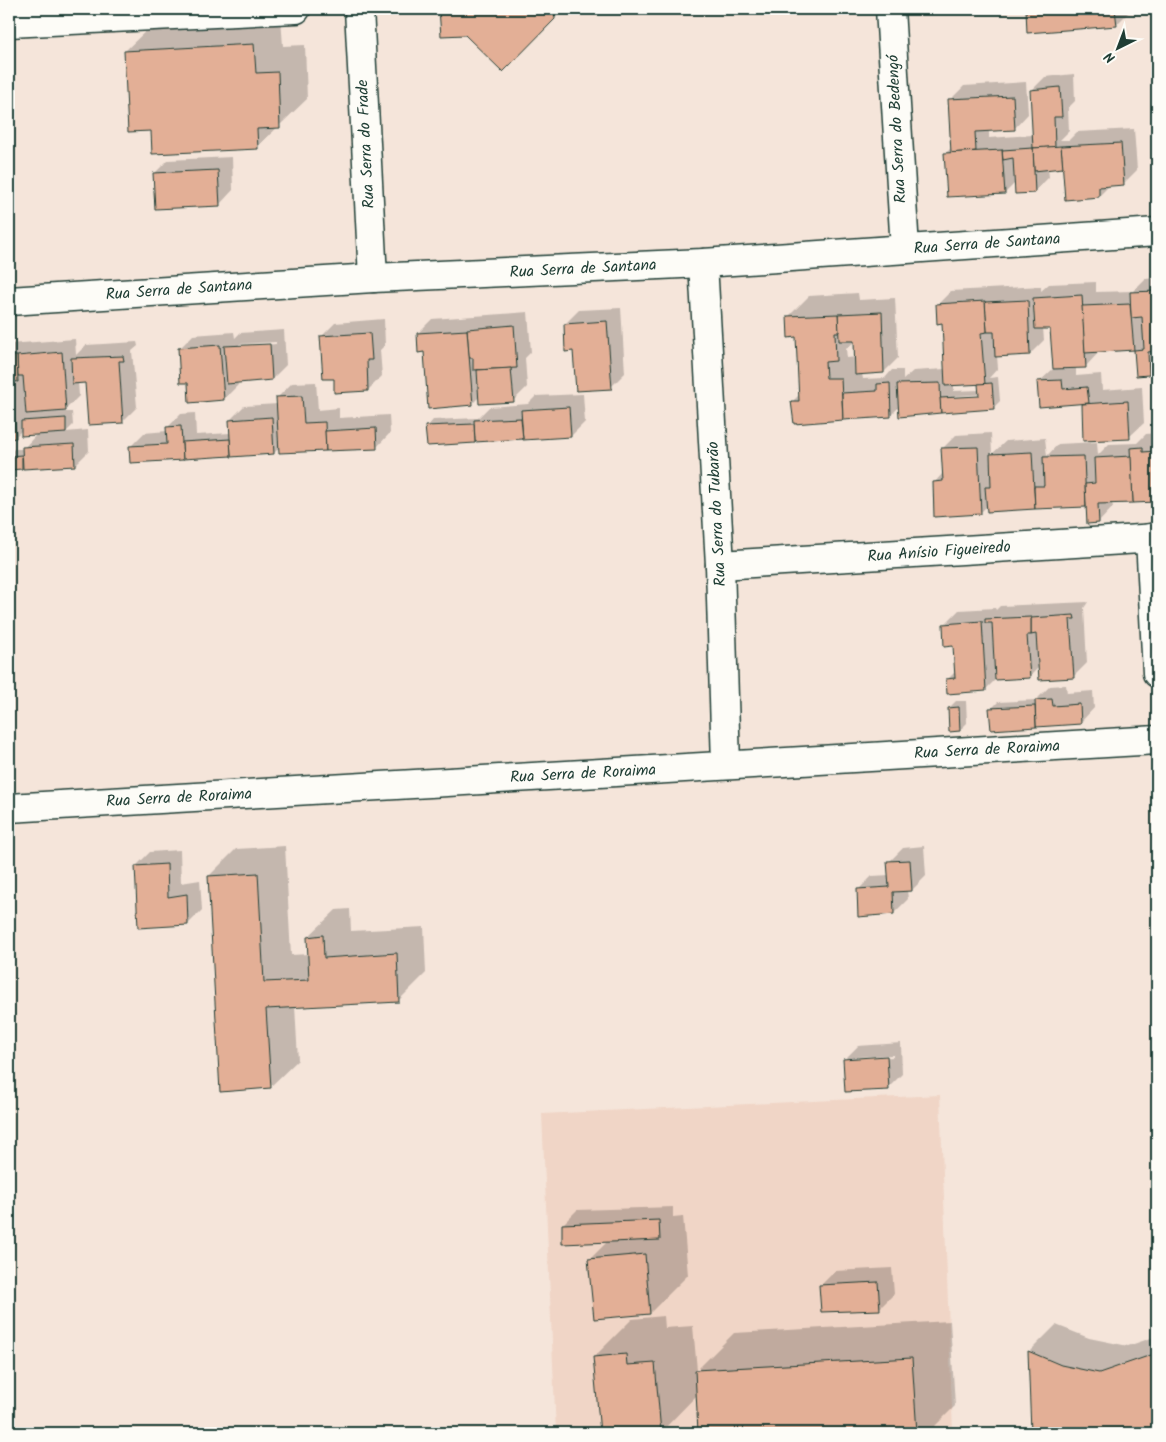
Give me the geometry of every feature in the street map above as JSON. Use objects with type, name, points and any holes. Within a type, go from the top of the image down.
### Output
[{"type":"street","points":[[9,23],[296,9]]},
{"type":"street","name":"Rua Serra do Frade","points":[[359,9],[373,278]]},
{"type":"street","name":"Rua Serra do Bedengó","points":[[890,9],[905,250]]},
{"type":"street","name":"Rua Serra de Santana","points":[[9,301],[373,278],[703,263],[1157,232]]},
{"type":"street","name":"Rua Serra do Tubarão","points":[[703,263],[720,565],[726,765]]},
{"type":"street","points":[[1154,538],[1157,673]]},
{"type":"street","name":"Rua Anísio Figueiredo","points":[[720,565],[1154,538]]},
{"type":"street","name":"Rua Serra de Roraima","points":[[9,808],[1157,740]]},
{"type":"shaded area","points":[[940,1095],[953,1433],[556,1433],[542,1114]]},
{"type":"building","points":[[439,9],[554,9],[555,19],[503,72],[465,35],[441,36]]},
{"type":"building","points":[[1026,9],[1115,9],[1117,26],[1027,33]]},
{"type":"building","points":[[254,44],[256,73],[278,72],[280,128],[257,129],[258,149],[152,154],[151,131],[128,132],[124,51]]},
{"type":"building","points":[[1060,87],[1062,117],[1054,117],[1055,147],[1033,148],[1030,90]]},
{"type":"building","points":[[1013,96],[1015,130],[975,132],[976,151],[951,153],[948,99]]},
{"type":"building","points":[[1121,143],[1124,185],[1099,187],[1099,197],[1065,200],[1061,146]]},
{"type":"building","points":[[1061,146],[1063,168],[1034,171],[1033,148]]},
{"type":"building","points":[[1033,148],[1035,193],[1015,194],[1013,158],[1003,160],[1002,150]]},
{"type":"building","points":[[1002,150],[1005,194],[947,197],[944,153]]},
{"type":"building","points":[[218,170],[220,206],[155,209],[153,173]]},
{"type":"building","points":[[1157,291],[1157,351],[1148,352],[1149,375],[1136,376],[1134,350],[1144,349],[1142,317],[1131,318],[1130,292]]},
{"type":"building","points":[[1082,295],[1086,368],[1053,369],[1050,329],[1035,329],[1033,298]]},
{"type":"building","points":[[1028,300],[1030,355],[995,357],[994,332],[987,332],[985,302]]},
{"type":"building","points":[[985,301],[987,332],[981,333],[985,384],[945,386],[942,323],[937,324],[936,304]]},
{"type":"building","points":[[1130,304],[1134,350],[1085,353],[1082,306]]},
{"type":"building","points":[[882,312],[884,373],[855,375],[854,341],[839,341],[838,314]]},
{"type":"building","points":[[838,314],[839,332],[835,332],[836,361],[825,362],[826,378],[841,378],[843,420],[794,424],[791,401],[799,401],[796,337],[788,338],[787,316]]},
{"type":"building","points":[[607,321],[612,389],[576,391],[573,351],[565,352],[564,324]]},
{"type":"building","points":[[514,325],[517,368],[473,370],[473,358],[469,358],[467,329]]},
{"type":"building","points":[[467,330],[473,405],[428,409],[424,352],[418,353],[417,333]]},
{"type":"building","points":[[370,333],[372,360],[367,360],[368,391],[334,393],[334,379],[323,379],[320,336]]},
{"type":"building","points":[[270,344],[272,380],[227,384],[224,346]]},
{"type":"building","points":[[220,345],[224,400],[189,403],[188,383],[180,383],[178,348]]},
{"type":"building","points":[[62,352],[66,411],[26,414],[23,376],[18,376],[17,356]]},
{"type":"building","points":[[9,356],[17,356],[18,382],[12,381],[16,438],[9,439]]},
{"type":"building","points":[[123,356],[124,361],[119,361],[123,423],[88,425],[85,383],[72,384],[71,358]]},
{"type":"building","points":[[511,368],[514,402],[479,404],[477,370]]},
{"type":"building","points":[[1062,380],[1063,389],[1087,387],[1089,403],[1039,407],[1037,381]]},
{"type":"building","points":[[890,383],[891,417],[843,420],[842,393],[877,391],[877,384]]},
{"type":"building","points":[[940,383],[941,413],[899,417],[897,384]]},
{"type":"building","points":[[992,383],[994,409],[941,413],[940,398],[979,396],[978,384]]},
{"type":"building","points":[[302,396],[304,423],[325,422],[326,451],[279,453],[276,397]]},
{"type":"building","points":[[1128,401],[1130,439],[1083,441],[1082,404]]},
{"type":"building","points":[[569,407],[571,437],[523,440],[521,410]]},
{"type":"building","points":[[272,417],[274,454],[231,457],[229,420]]},
{"type":"building","points":[[66,418],[66,433],[21,436],[21,421]]},
{"type":"building","points":[[521,418],[523,439],[475,442],[474,420]]},
{"type":"building","points":[[474,424],[475,443],[427,446],[425,426]]},
{"type":"building","points":[[181,426],[183,460],[130,463],[129,446],[167,444],[166,427]]},
{"type":"building","points":[[376,428],[377,449],[326,451],[325,431]]},
{"type":"building","points":[[230,439],[231,456],[183,459],[182,442]]},
{"type":"building","points":[[74,444],[75,466],[23,469],[22,447]]},
{"type":"building","points":[[978,447],[981,514],[934,517],[933,482],[943,481],[941,448]]},
{"type":"building","points":[[1143,447],[1143,452],[1157,451],[1157,502],[1133,503],[1130,448]]},
{"type":"building","points":[[1032,452],[1035,509],[987,512],[985,487],[991,487],[990,454]]},
{"type":"building","points":[[22,455],[22,469],[9,470],[9,456]]},
{"type":"building","points":[[1084,456],[1086,507],[1035,509],[1034,486],[1044,486],[1043,457]]},
{"type":"building","points":[[1131,456],[1133,503],[1098,504],[1099,523],[1087,524],[1085,484],[1095,483],[1094,458]]},
{"type":"building","points":[[1074,615],[1075,619],[1070,619],[1074,678],[1039,680],[1036,634],[1031,635],[1031,618]]},
{"type":"building","points":[[1031,617],[1031,635],[1027,635],[1030,678],[995,680],[992,623],[985,623],[985,619]]},
{"type":"building","points":[[982,621],[986,691],[947,694],[946,679],[955,678],[953,646],[944,647],[943,624]]},
{"type":"building","points":[[1052,699],[1053,706],[1080,704],[1081,724],[1036,727],[1035,700]]},
{"type":"building","points":[[1035,706],[1036,727],[991,730],[989,708]]},
{"type":"building","points":[[959,707],[960,731],[949,732],[948,708]]},
{"type":"building","points":[[910,860],[912,891],[893,892],[894,914],[858,917],[857,889],[889,887],[887,861]]},
{"type":"building","points":[[167,864],[168,897],[187,894],[188,925],[138,928],[135,866]]},
{"type":"building","points":[[258,873],[264,982],[309,980],[307,937],[323,935],[324,958],[397,953],[399,1002],[266,1009],[271,1088],[220,1092],[208,876]]},
{"type":"building","points":[[887,1056],[889,1090],[845,1092],[843,1059]]},
{"type":"building","points":[[659,1220],[660,1240],[562,1244],[562,1224]]},
{"type":"building","points":[[645,1254],[650,1314],[594,1319],[588,1259]]},
{"type":"building","points":[[878,1282],[880,1310],[821,1312],[819,1285]]},
{"type":"building","points":[[1028,1351],[1061,1365],[1099,1373],[1157,1353],[1157,1433],[1031,1433]]},
{"type":"building","points":[[626,1354],[627,1365],[655,1363],[661,1433],[600,1433],[593,1357]]},
{"type":"building","points":[[912,1358],[917,1433],[698,1433],[695,1370]]}]
